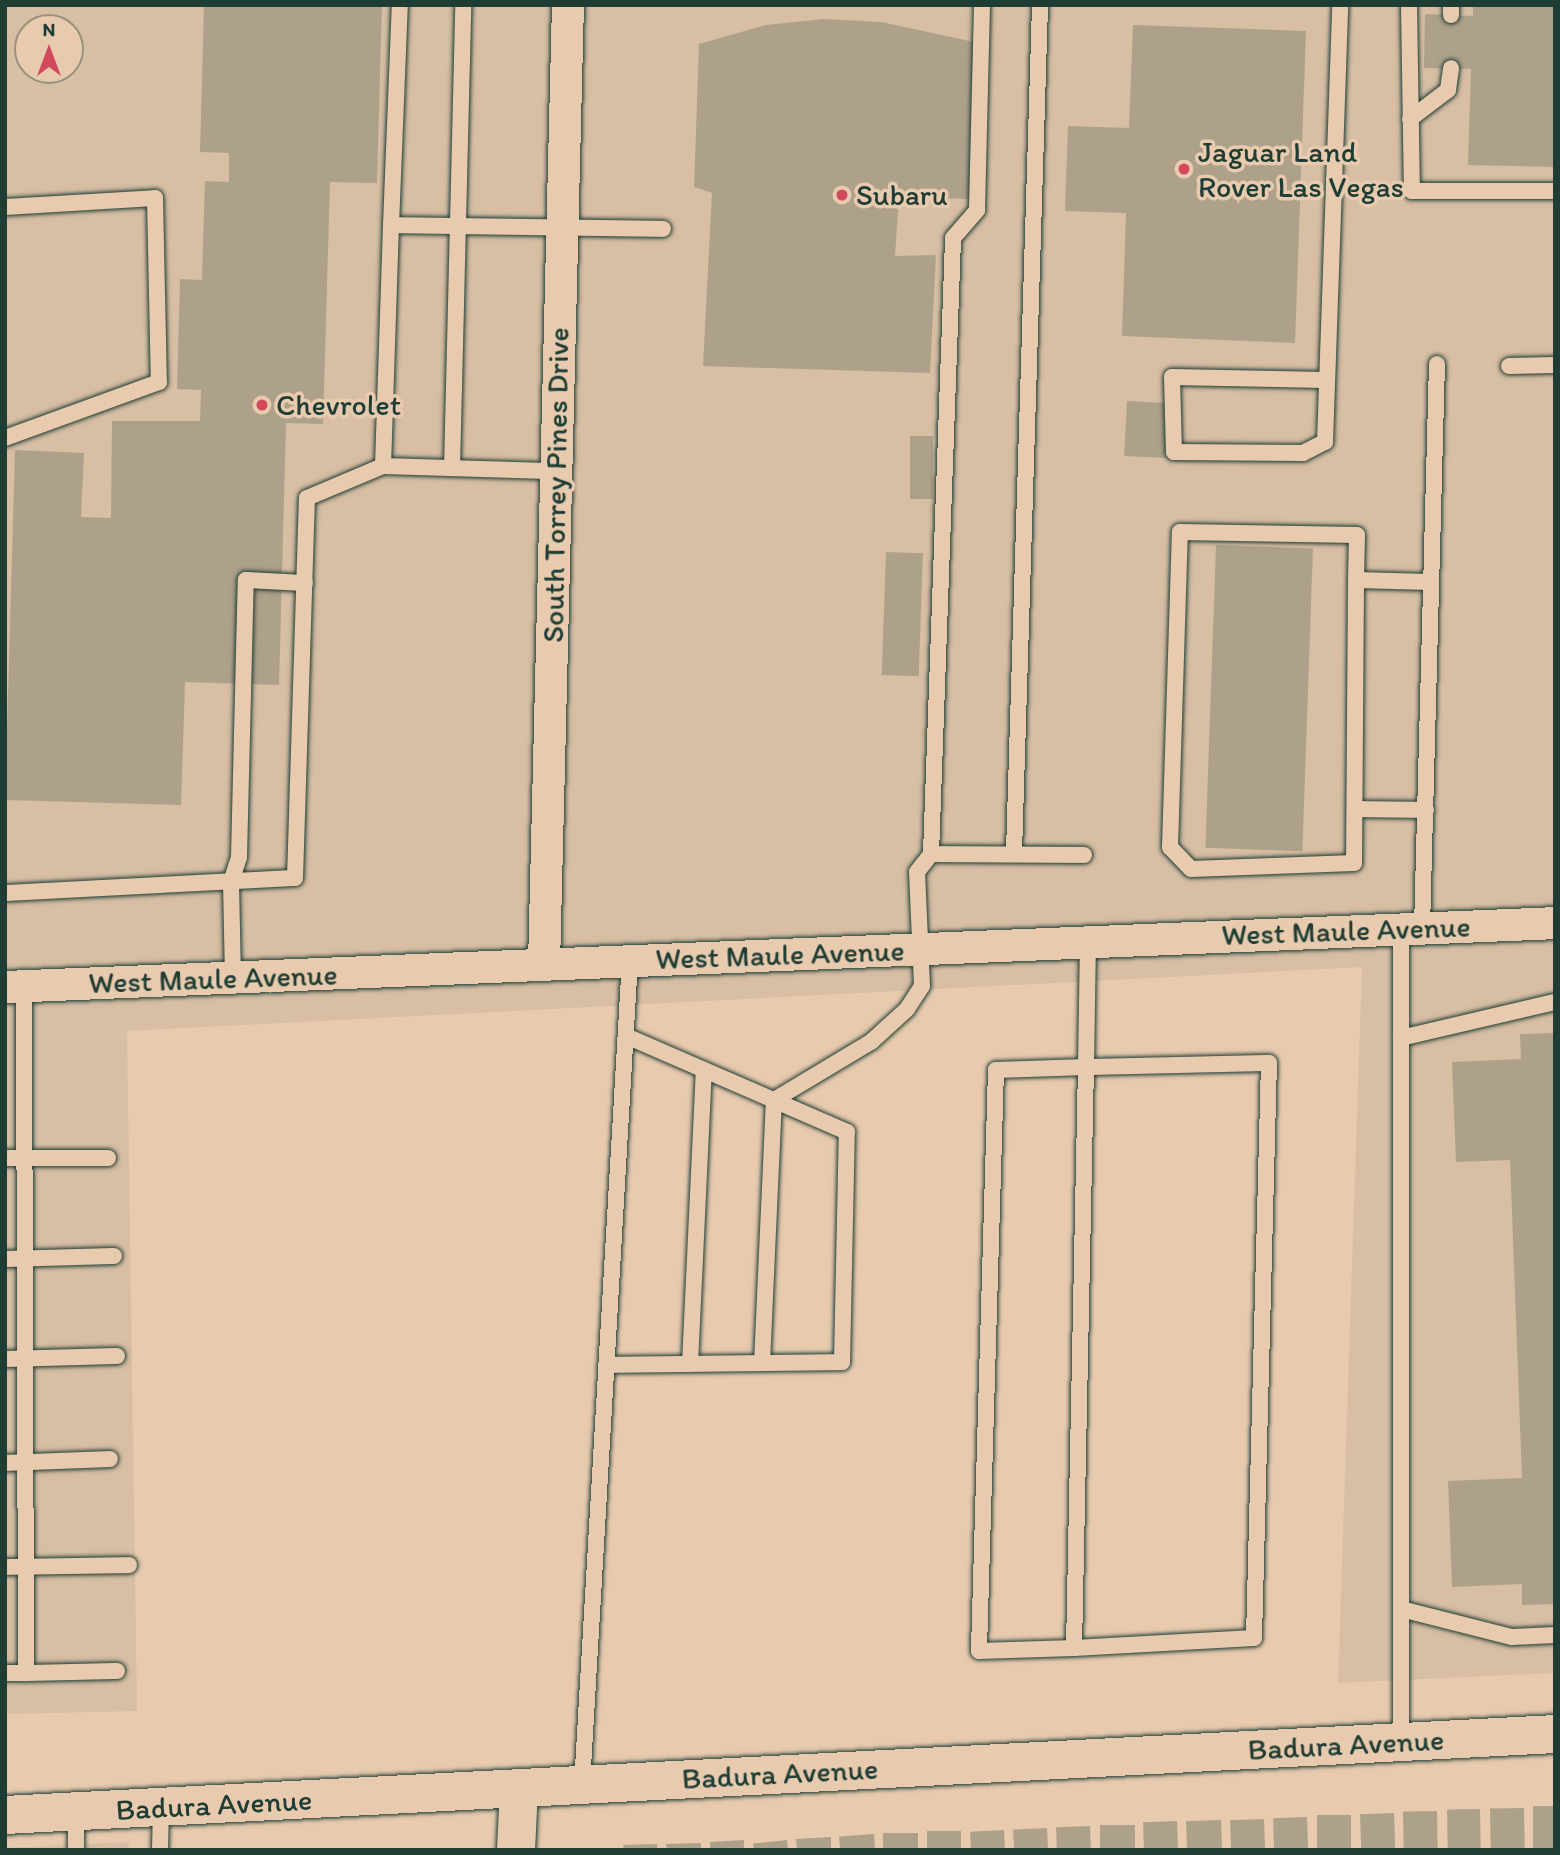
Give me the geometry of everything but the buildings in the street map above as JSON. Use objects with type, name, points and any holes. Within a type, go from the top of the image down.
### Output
[{"type":"main road","name":"Badura Avenue","points":[[5,1815],[76,1831],[161,1808],[1555,1734]]},
{"type":"main road","points":[[516,1850],[519,1788]]},
{"type":"street","name":"South Torrey Pines Drive","points":[[544,965],[568,5]]},
{"type":"street","name":"West Maule Avenue","points":[[15,987],[1555,923]]},
{"type":"lane","points":[[383,466],[400,5]]},
{"type":"lane","points":[[452,468],[463,5]]},
{"type":"lane","points":[[774,1100],[872,1041],[907,1009],[922,986],[917,872],[931,854],[953,238],[977,210],[982,5]]},
{"type":"lane","points":[[1014,852],[1040,5]]},
{"type":"lane","points":[[1326,380],[1172,377],[1174,452],[1303,453],[1325,442],[1340,5]]},
{"type":"lane","points":[[1409,5],[1412,191],[1555,191]]},
{"type":"lane","points":[[1410,119],[1448,90],[1451,68]]},
{"type":"lane","points":[[5,207],[155,198],[159,382],[5,438]]},
{"type":"lane","points":[[391,225],[663,229]]},
{"type":"lane","points":[[1401,1742],[1401,1038],[1426,810],[1437,365]]},
{"type":"lane","points":[[1509,366],[1555,365]]},
{"type":"lane","points":[[5,893],[295,878],[307,498],[383,466],[556,471]]},
{"type":"lane","points":[[1180,532],[1357,534],[1356,580],[1354,863],[1191,869],[1170,847],[1180,532]]},
{"type":"lane","points":[[233,978],[231,882],[239,857],[246,580],[304,583]]},
{"type":"lane","points":[[1356,580],[1430,582]]},
{"type":"lane","points":[[1356,809],[1426,810]]},
{"type":"lane","points":[[931,854],[1014,852],[1084,855]]},
{"type":"lane","points":[[1074,1647],[1088,941]]},
{"type":"lane","points":[[582,1785],[630,961]]},
{"type":"lane","points":[[15,987],[24,1158],[26,1673]]},
{"type":"lane","points":[[1401,1038],[1555,1002]]},
{"type":"lane","points":[[606,1365],[842,1362],[847,1132],[626,1036]]},
{"type":"lane","points":[[1269,1063],[1254,1638],[979,1651],[996,1070],[1086,1067],[1269,1063]]},
{"type":"lane","points":[[690,1364],[704,1070]]},
{"type":"lane","points":[[762,1363],[774,1100]]},
{"type":"lane","points":[[5,1158],[108,1158]]},
{"type":"lane","points":[[5,1259],[114,1256]]},
{"type":"lane","points":[[5,1359],[117,1356]]},
{"type":"lane","points":[[5,1463],[110,1459]]},
{"type":"lane","points":[[5,1567],[129,1565]]},
{"type":"lane","points":[[1401,1609],[1512,1637],[1555,1635]]},
{"type":"lane","points":[[5,1673],[117,1671]]},
{"type":"lane","points":[[160,1850],[161,1808]]},
{"type":"shaded area","points":[[5,5],[1555,5],[1555,1673],[1338,1683],[1362,967],[127,1031],[137,1711],[5,1714]]},
{"type":"shaded area","points":[[129,1842],[128,1850],[5,1850],[5,1848]]},
{"type":"place","name":"Jaguar Land Rover Las Vegas","points":[[1184,169]]},
{"type":"place","name":"Subaru","points":[[842,195]]},
{"type":"place","name":"Chevrolet","points":[[262,405]]}]
